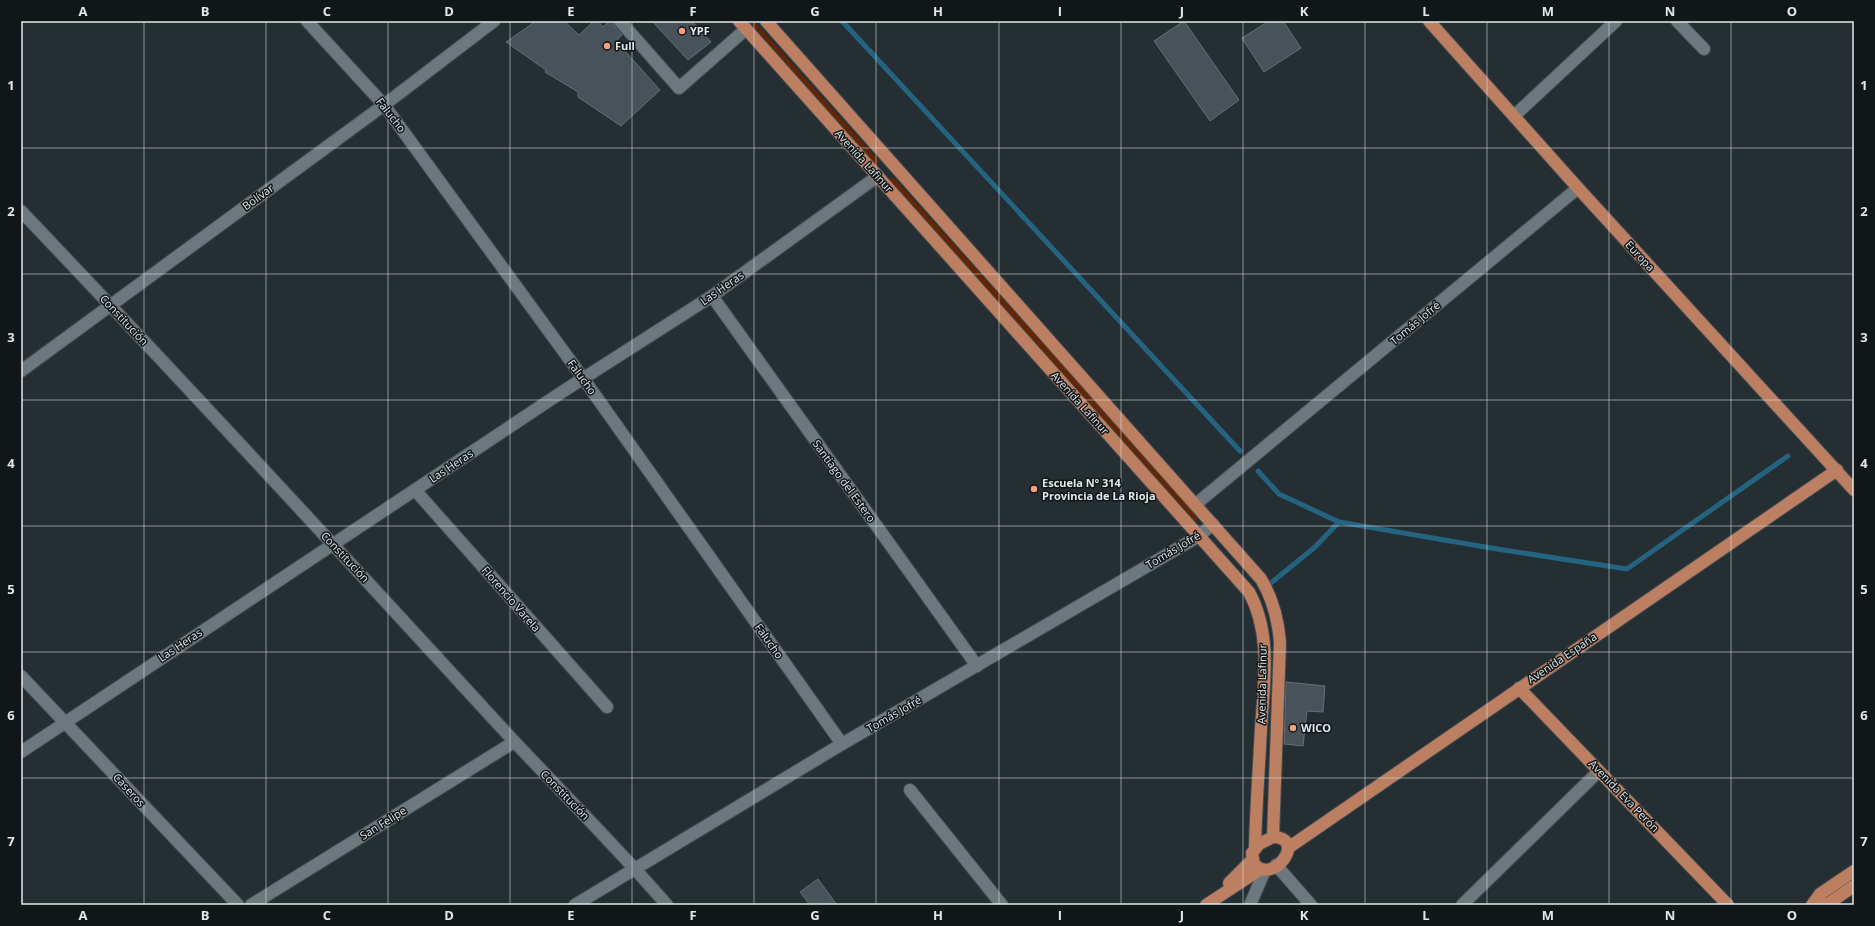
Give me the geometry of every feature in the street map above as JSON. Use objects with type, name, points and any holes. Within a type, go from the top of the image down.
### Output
[{"type":"main road","name":"Avenida Lafinur","points":[[766,21],[1261,579],[1273,601],[1280,642],[1273,836]]},
{"type":"main road","name":"Europa","points":[[1429,21],[1578,188],[1854,490]]},
{"type":"main road","name":"Avenida Lafinur","points":[[742,25],[1249,592],[1258,612],[1262,626],[1265,658],[1255,847]]},
{"type":"main road","name":"Avenida España","points":[[1288,848],[1837,470]]},
{"type":"main road","name":"Avenida Eva Perón","points":[[1519,688],[1728,905]]},
{"type":"main road","points":[[1210,902],[1263,870],[1276,865],[1287,856],[1288,848],[1283,839],[1273,836],[1255,847],[1252,853],[1252,860],[1255,866],[1263,870]]},
{"type":"main road","points":[[1210,902],[1252,860]]},
{"type":"main road","points":[[1812,905],[1820,894],[1854,871]]},
{"type":"main road","points":[[1821,905],[1829,903],[1854,886]]},
{"type":"street","name":"Falucho","points":[[307,21],[384,105],[583,378],[842,744]]},
{"type":"street","name":"Bolívar","points":[[21,371],[384,105],[494,21]]},
{"type":"street","points":[[620,21],[679,88],[742,25]]},
{"type":"street","points":[[1514,116],[1616,21]]},
{"type":"street","points":[[1677,21],[1704,49]]},
{"type":"street","name":"Las Heras","points":[[21,752],[583,378],[712,296],[878,176]]},
{"type":"street","name":"Tomás Jofré","points":[[1196,504],[1578,188]]},
{"type":"street","name":"Constitución","points":[[21,211],[333,543],[514,742],[636,869],[667,905]]},
{"type":"street","name":"Santiago del Estero","points":[[712,296],[977,666]]},
{"type":"street","name":"Florencio Varela","points":[[416,490],[607,707]]},
{"type":"street","name":"Tomás Jofré","points":[[575,905],[842,744],[1199,536],[1213,524]]},
{"type":"street","name":"Caseros","points":[[21,676],[238,905]]},
{"type":"street","name":"San Felipe","points":[[252,905],[514,742]]},
{"type":"street","points":[[1462,905],[1599,771]]},
{"type":"street","points":[[910,790],[1002,905]]},
{"type":"street","points":[[1276,865],[1311,905]]},
{"type":"street","points":[[1250,905],[1263,870]]},
{"type":"shaded area","points":[[749,21],[754,21],[880,162],[876,165]]},
{"type":"shaded area","points":[[893,177],[1200,517],[1195,521],[889,179]]},
{"type":"building","points":[[536,21],[564,21],[579,35],[594,21],[598,21],[603,27],[609,21],[613,21],[614,26],[622,35],[616,41],[660,90],[621,126],[578,97],[578,92],[545,72],[546,70],[506,42]]},
{"type":"building","name":"YPF","points":[[652,21],[692,21],[711,42],[688,60]]},
{"type":"building","points":[[1184,21],[1239,100],[1210,121],[1154,41]]},
{"type":"building","points":[[1269,21],[1283,21],[1301,48],[1264,72],[1242,38]]},
{"type":"building","name":"WICO","points":[[1286,682],[1325,686],[1323,712],[1307,711],[1303,746],[1284,744]]},
{"type":"building","points":[[818,879],[837,905],[810,905],[800,892]]},
{"type":"waterway","points":[[842,21],[1240,451]]},
{"type":"waterway","points":[[1258,471],[1279,494],[1339,522],[1627,569],[1788,456]]},
{"type":"waterway","points":[[1266,587],[1315,547],[1339,522]]},
{"type":"place","name":"YPF","points":[[682,31]]},
{"type":"place","name":"Full","points":[[607,46]]},
{"type":"place","name":"Escuela Nº 314 Provincia de La Rioja","points":[[1034,489]]},
{"type":"place","name":"WICO","points":[[1293,728]]}]
